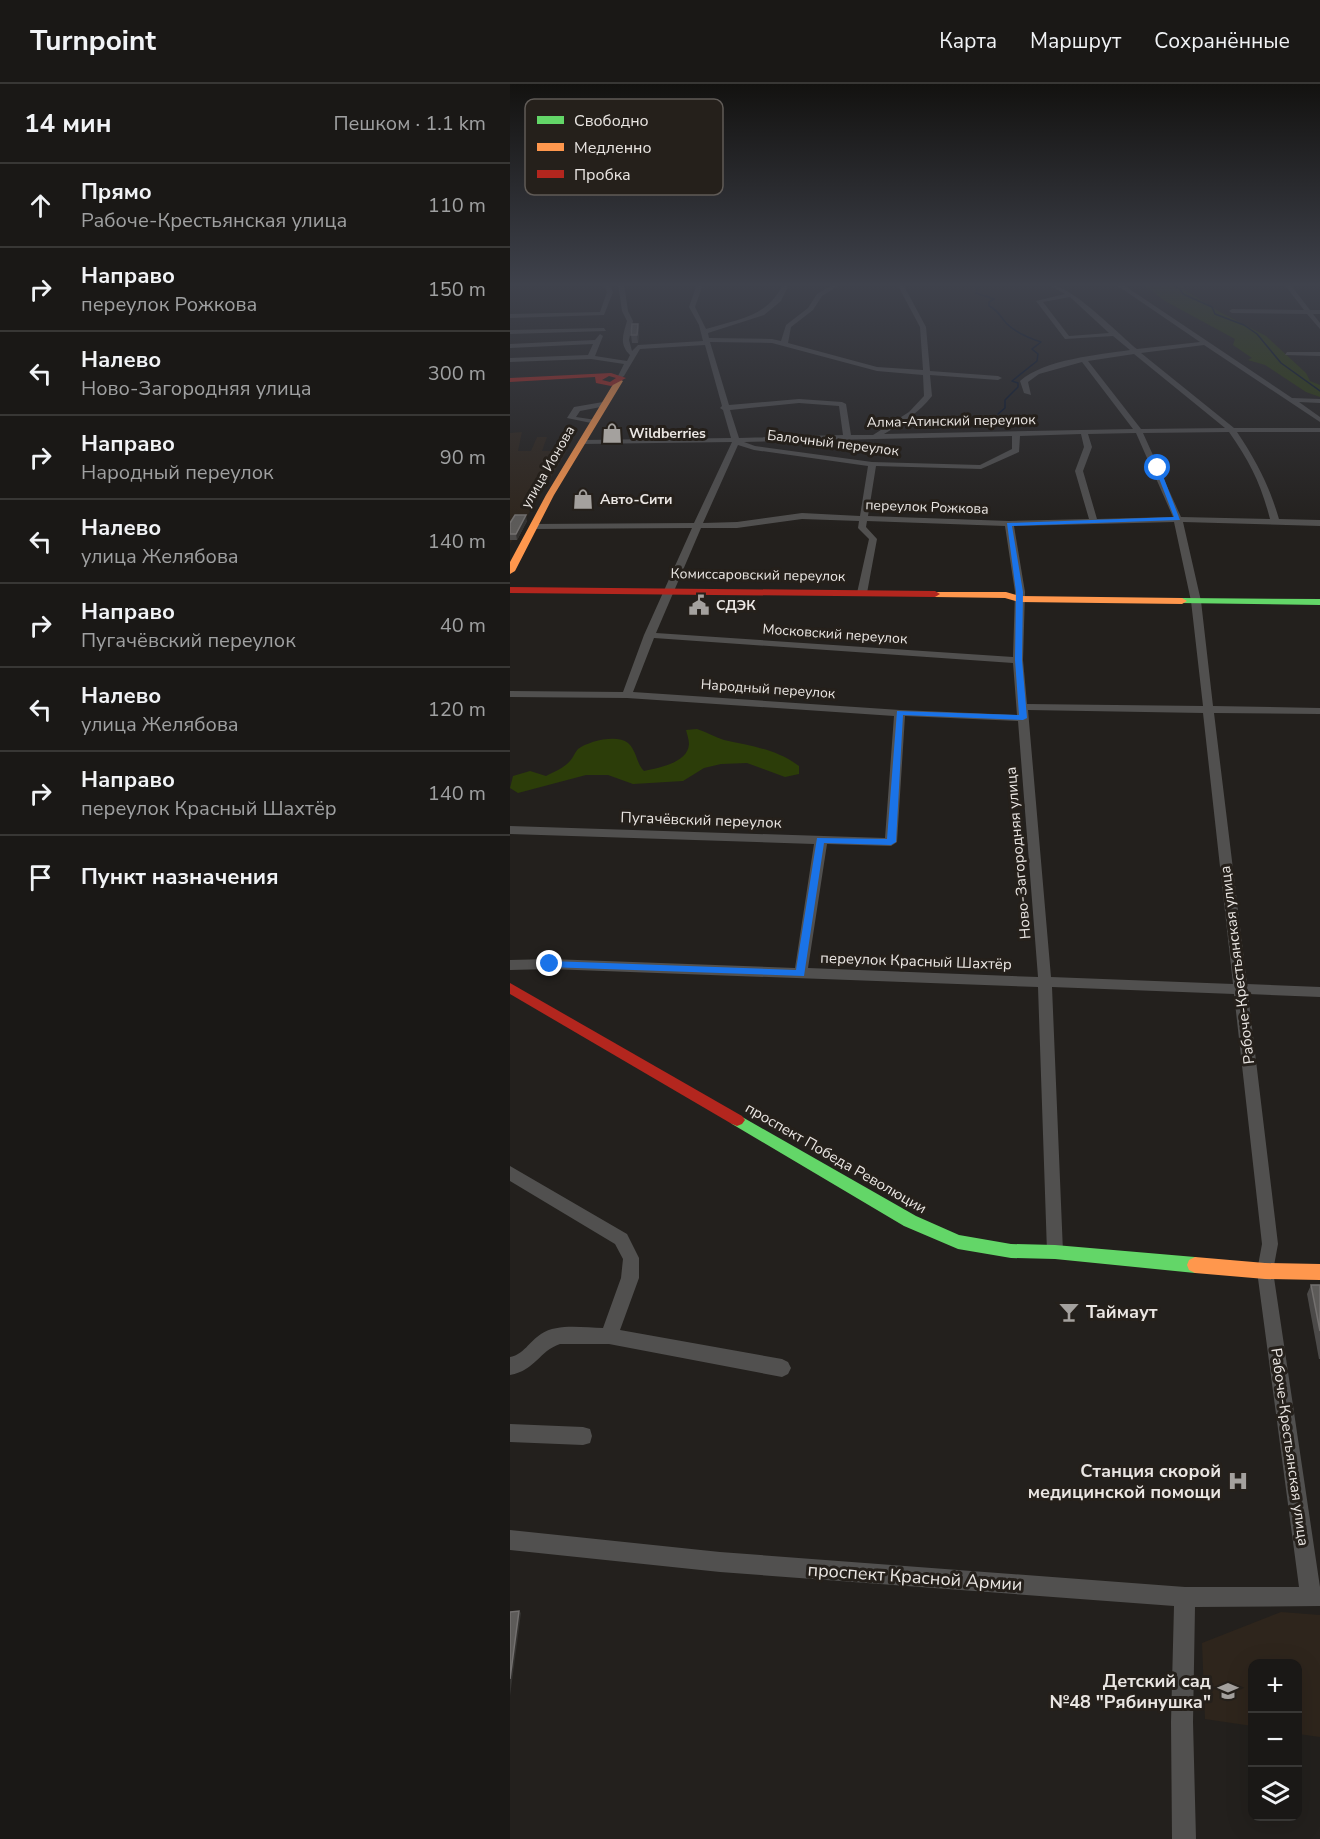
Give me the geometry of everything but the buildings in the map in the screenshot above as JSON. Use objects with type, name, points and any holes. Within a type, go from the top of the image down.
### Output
[{"type":"main road","points":[[510,380],[611,377],[605,401]]},
{"type":"main road","name":"улица Ионова","points":[[510,571],[605,401]]},
{"type":"main road","name":"Комиссаровский переулок","points":[[510,590],[1195,597],[1320,595]]},
{"type":"main road","name":"Комиссаровский переулок","points":[[1195,597],[1320,602]]},
{"type":"main road","name":"проспект Победа Революции","points":[[510,988],[910,1221],[958,1242],[1011,1251],[1055,1252],[1265,1271],[1320,1272]]},
{"type":"street","points":[[611,377],[625,366]]},
{"type":"street","points":[[627,695],[668,590],[736,441],[724,408],[715,366]]},
{"type":"street","points":[[858,366],[942,375],[998,378]]},
{"type":"street","points":[[877,435],[923,404],[928,396],[929,384],[924,366]]},
{"type":"street","points":[[1028,393],[1024,381],[1042,370],[1059,366]]},
{"type":"street","name":"Рабоче-Крестьянская улица","points":[[1089,366],[1138,430],[1158,468],[1178,519],[1195,597],[1270,1244],[1265,1271],[1316,1597]]},
{"type":"street","points":[[1154,366],[1231,429],[1253,461],[1266,488],[1275,521]]},
{"type":"street","points":[[1240,366],[1320,420]]},
{"type":"street","points":[[1290,400],[1320,401]]},
{"type":"street","points":[[593,422],[571,418],[577,410],[605,401]]},
{"type":"street","points":[[724,408],[799,401],[842,404],[847,436]]},
{"type":"street","name":"Алма-Атинский переулок","points":[[582,442],[736,441],[877,435],[1016,435],[1138,430],[1320,430]]},
{"type":"street","points":[[1084,433],[1088,447],[1080,471],[1094,522]]},
{"type":"street","name":"Балочный переулок","points":[[736,441],[754,448],[872,464],[981,467],[1016,450],[1016,435]]},
{"type":"street","points":[[862,593],[873,539],[862,528],[872,464]]},
{"type":"street","name":"переулок Рожкова","points":[[534,526],[696,527],[737,525],[802,516],[1009,524],[1178,519],[1275,521],[1319,526]]},
{"type":"street","name":"Ново-Загородняя улица","points":[[1009,524],[1018,660],[1046,982],[1055,1252]]},
{"type":"street","name":"Московский переулок","points":[[649,635],[1018,660]]},
{"type":"street","name":"Народный переулок","points":[[510,694],[627,695],[900,713],[1208,708],[1320,711]]},
{"type":"street","name":"Пугачёвский переулок","points":[[510,830],[891,842],[900,713]]},
{"type":"street","points":[[801,973],[820,840]]},
{"type":"street","name":"переулок Красный Шахтёр","points":[[510,965],[550,964],[1320,992]]},
{"type":"street","points":[[510,1173],[621,1239],[631,1258],[630,1278],[609,1336]]},
{"type":"street","points":[[510,1366],[521,1364],[547,1340],[560,1335],[609,1336],[782,1368]]},
{"type":"street","points":[[510,1433],[583,1436]]},
{"type":"street","name":"проспект Красной Армии","points":[[510,1539],[720,1562],[1185,1598],[1316,1597]]},
{"type":"street","points":[[1184,1839],[1182,1722],[1185,1598]]},
{"type":"shaded area","points":[[522,432],[518,451],[531,451],[537,437],[547,437],[542,451],[567,451],[510,544],[510,433]]},
{"type":"shaded area","name":"Детский сад №48 \"Рябинушка\"","points":[[1281,1612],[1320,1615],[1320,1737],[1302,1735],[1302,1659],[1248,1659],[1248,1725],[1205,1719],[1202,1643]]},
{"type":"green space","points":[[1266,366],[1298,366],[1310,381],[1320,385],[1320,397],[1306,392]]},
{"type":"green space","points":[[697,729],[724,740],[763,749],[781,756],[799,766],[799,774],[785,777],[747,763],[721,764],[704,768],[683,781],[633,784],[608,775],[586,775],[518,793],[510,788],[513,776],[530,771],[546,776],[568,763],[578,749],[589,743],[603,740],[617,739],[628,743],[644,771],[671,764],[684,756],[687,750],[689,744],[686,730]]},
{"type":"waterway","points":[[998,414],[1005,408],[1005,400],[1018,387],[1018,383],[1012,381],[1031,366]]},
{"type":"waterway","points":[[1285,366],[1320,391]]},
{"type":"traffic: fast","points":[[1182,601],[1320,602]]},
{"type":"traffic: fast","points":[[737,1120],[910,1221],[958,1242],[1011,1251],[1055,1252],[1195,1265]]},
{"type":"traffic: slow","points":[[510,571],[550,495],[619,381]]},
{"type":"traffic: slow","points":[[935,594],[1006,595],[1019,599],[1182,601]]},
{"type":"traffic: slow","points":[[1195,1265],[1265,1271],[1320,1272]]},
{"type":"traffic: jam","points":[[510,380],[609,374],[622,378],[611,384],[598,382],[598,378],[604,375]]},
{"type":"traffic: jam","points":[[510,590],[935,594]]},
{"type":"traffic: jam","points":[[510,988],[737,1120]]},
{"type":"place","name":"Wildberries","points":[[612,433]]},
{"type":"place","name":"Авто-Сити","points":[[583,499]]},
{"type":"place","name":"СДЭК","points":[[699,605]]},
{"type":"place","name":"Таймаут","points":[[1069,1312]]},
{"type":"place","name":"Станция скорой медицинской помощи","points":[[1238,1481]]},
{"type":"place","name":"Детский сад №48 \"Рябинушка\"","points":[[1228,1691]]},
{"type":"route","points":[[550,964],[801,973],[820,840],[891,842],[900,713],[1023,718],[1018,660],[1020,592],[1009,524],[1178,519],[1158,468]]}]
